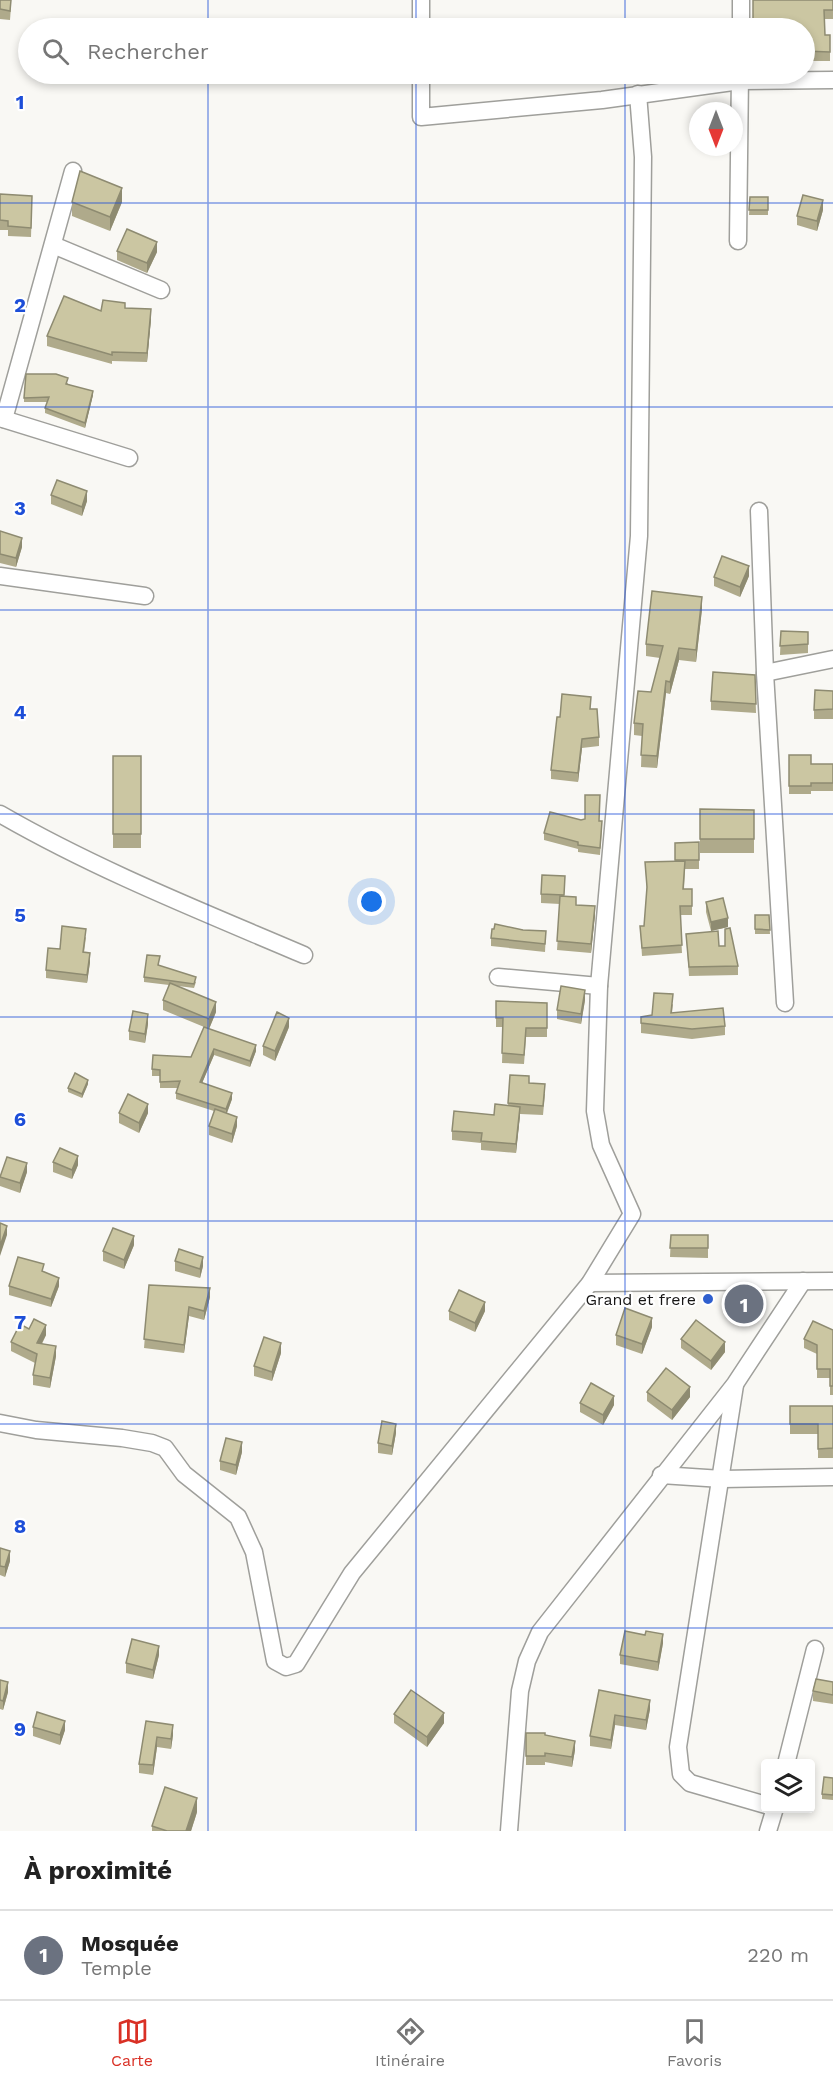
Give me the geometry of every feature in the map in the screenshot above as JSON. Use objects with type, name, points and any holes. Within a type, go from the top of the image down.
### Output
[{"type":"street","points":[[421,0],[421,18]]},
{"type":"street","points":[[741,0],[741,18]]},
{"type":"street","points":[[815,79],[833,80]]},
{"type":"street","points":[[421,84],[421,117],[602,100],[698,84]]},
{"type":"street","points":[[738,241],[740,84]]},
{"type":"street","points":[[0,1423],[36,1430],[122,1438],[152,1443],[165,1448],[184,1474],[238,1517],[254,1552],[275,1661],[286,1666],[296,1664],[352,1573],[590,1283],[632,1214],[600,1145],[596,1129],[599,986],[639,536],[643,157],[638,94]]},
{"type":"street","points":[[73,171],[2,419],[129,458]]},
{"type":"street","points":[[52,245],[161,290]]},
{"type":"street","points":[[759,512],[765,673],[785,1003]]},
{"type":"street","points":[[0,576],[145,596]]},
{"type":"street","points":[[765,673],[833,660]]},
{"type":"street","points":[[0,814],[83,859],[304,955]]},
{"type":"street","points":[[498,977],[599,986]]},
{"type":"street","points":[[509,1831],[520,1691],[527,1661],[540,1632],[661,1475],[735,1384],[803,1281]]},
{"type":"street","points":[[590,1283],[833,1281]]},
{"type":"street","points":[[735,1384],[722,1479],[678,1747],[681,1774],[690,1783],[761,1804]]},
{"type":"street","points":[[661,1475],[722,1479],[833,1478]]},
{"type":"street","points":[[787,1759],[815,1649]]},
{"type":"street","points":[[768,1831],[774,1813]]},
{"type":"building","points":[[0,0],[11,0],[10,11],[0,9]]},
{"type":"building","points":[[753,0],[833,0],[833,10],[824,10],[825,35],[830,35],[830,52],[815,51],[815,18],[753,18]]},
{"type":"building","points":[[80,171],[122,188],[110,217],[72,202]]},
{"type":"building","points":[[0,194],[32,196],[31,228],[8,226],[8,221],[0,220]]},
{"type":"building","points":[[803,195],[823,200],[817,221],[797,216]]},
{"type":"building","points":[[750,197],[768,197],[768,210],[749,210]]},
{"type":"building","points":[[127,229],[157,242],[147,263],[117,251]]},
{"type":"building","points":[[64,296],[101,311],[103,300],[125,303],[125,308],[151,309],[147,353],[112,352],[112,355],[47,336]]},
{"type":"building","points":[[26,374],[56,374],[68,378],[66,384],[93,391],[85,423],[45,408],[49,397],[24,398]]},
{"type":"building","points":[[57,480],[87,491],[82,507],[51,495]]},
{"type":"building","points":[[0,531],[22,538],[16,558],[0,554]]},
{"type":"building","points":[[722,556],[749,566],[740,587],[714,577]]},
{"type":"building","points":[[652,591],[702,597],[696,650],[679,648],[670,682],[666,681],[657,756],[641,755],[643,724],[634,723],[638,691],[651,692],[663,646],[646,644]]},
{"type":"building","points":[[781,631],[808,632],[808,644],[780,646]]},
{"type":"building","points":[[713,672],[755,675],[756,704],[711,701]]},
{"type":"building","points":[[815,690],[833,691],[833,709],[814,710]]},
{"type":"building","points":[[562,694],[591,697],[590,709],[597,709],[599,737],[582,739],[578,773],[551,770]]},
{"type":"building","points":[[789,755],[811,755],[811,764],[833,764],[833,783],[789,786]]},
{"type":"building","points":[[113,756],[141,756],[141,834],[113,834]]},
{"type":"building","points":[[585,795],[600,795],[599,821],[602,821],[600,848],[578,845],[578,842],[544,833],[550,812],[585,819]]},
{"type":"building","points":[[700,809],[754,810],[754,839],[700,839]]},
{"type":"building","points":[[699,842],[699,860],[675,860],[675,843]]},
{"type":"building","points":[[685,861],[683,889],[692,889],[692,906],[680,906],[682,945],[642,948],[640,926],[644,926],[647,887],[645,862]]},
{"type":"building","points":[[542,875],[565,876],[564,895],[541,894]]},
{"type":"building","points":[[560,896],[576,897],[576,905],[595,906],[591,944],[557,941]]},
{"type":"building","points":[[723,898],[728,918],[711,922],[706,902]]},
{"type":"building","points":[[755,915],[769,915],[770,930],[755,929]]},
{"type":"building","points":[[495,924],[523,930],[546,931],[545,944],[491,938]]},
{"type":"building","points":[[62,926],[86,929],[83,952],[90,953],[87,975],[46,970],[48,948],[60,949]]},
{"type":"building","points":[[730,928],[738,966],[689,967],[686,934],[718,931],[719,946],[725,946],[725,929]]},
{"type":"building","points":[[147,955],[160,956],[158,965],[196,977],[194,984],[144,977]]},
{"type":"building","points":[[170,983],[216,1002],[209,1019],[163,1000]]},
{"type":"building","points":[[561,986],[585,990],[581,1014],[557,1010]]},
{"type":"building","points":[[654,993],[673,994],[671,1013],[723,1008],[725,1026],[692,1029],[641,1023],[641,1017],[652,1015]]},
{"type":"building","points":[[496,1001],[547,1003],[547,1028],[526,1028],[524,1055],[502,1053],[503,1018],[496,1018]]},
{"type":"building","points":[[133,1011],[148,1014],[145,1034],[129,1031]]},
{"type":"building","points":[[277,1012],[289,1018],[275,1051],[263,1046]]},
{"type":"building","points":[[204,1027],[256,1045],[250,1061],[214,1049],[200,1082],[232,1093],[226,1109],[176,1093],[180,1081],[160,1082],[160,1070],[152,1069],[153,1055],[191,1057]]},
{"type":"building","points":[[75,1073],[88,1080],[82,1094],[68,1088]]},
{"type":"building","points":[[510,1075],[529,1076],[529,1083],[545,1084],[543,1106],[508,1103]]},
{"type":"building","points":[[128,1094],[148,1104],[139,1123],[119,1113]]},
{"type":"building","points":[[495,1104],[520,1107],[516,1144],[481,1141],[482,1133],[452,1131],[454,1111],[494,1115]]},
{"type":"building","points":[[215,1109],[237,1117],[232,1134],[209,1126]]},
{"type":"building","points":[[60,1148],[78,1156],[72,1170],[53,1162]]},
{"type":"building","points":[[7,1157],[27,1163],[20,1183],[0,1177]]},
{"type":"building","points":[[0,1223],[7,1226],[0,1246]]},
{"type":"building","points":[[113,1228],[134,1236],[124,1260],[103,1251]]},
{"type":"building","points":[[671,1235],[708,1235],[708,1248],[670,1248]]},
{"type":"building","points":[[179,1249],[203,1257],[200,1269],[175,1261]]},
{"type":"building","points":[[18,1257],[44,1264],[42,1271],[59,1278],[51,1299],[9,1286]]},
{"type":"building","points":[[149,1285],[210,1288],[204,1311],[189,1307],[184,1345],[144,1339]]},
{"type":"building","points":[[459,1290],[485,1302],[475,1323],[449,1311]]},
{"type":"building","points":[[625,1308],[652,1318],[642,1344],[616,1335]]},
{"type":"building","points":[[34,1319],[46,1325],[37,1343],[56,1346],[50,1378],[33,1375],[37,1354],[11,1342],[20,1324],[29,1329]]},
{"type":"building","points":[[696,1320],[725,1342],[711,1361],[681,1339]]},
{"type":"building","points":[[813,1321],[833,1330],[833,1386],[830,1386],[830,1369],[817,1369],[817,1345],[804,1339]]},
{"type":"building","points":[[264,1337],[281,1343],[272,1372],[254,1366]]},
{"type":"building","points":[[666,1368],[690,1387],[672,1410],[647,1392]]},
{"type":"building","points":[[591,1383],[614,1396],[603,1415],[580,1403]]},
{"type":"building","points":[[790,1406],[833,1406],[833,1448],[818,1449],[818,1424],[790,1424]]},
{"type":"building","points":[[382,1421],[396,1424],[392,1446],[378,1443]]},
{"type":"building","points":[[226,1438],[242,1442],[236,1465],[220,1461]]},
{"type":"building","points":[[0,1548],[10,1551],[5,1567],[0,1566]]},
{"type":"building","points":[[625,1631],[645,1635],[646,1631],[663,1634],[658,1662],[620,1655]]},
{"type":"building","points":[[132,1639],[159,1646],[153,1670],[126,1663]]},
{"type":"building","points":[[816,1679],[833,1682],[833,1695],[813,1691]]},
{"type":"building","points":[[0,1680],[8,1682],[3,1701],[0,1700]]},
{"type":"building","points":[[411,1690],[444,1713],[427,1737],[394,1714]]},
{"type":"building","points":[[599,1690],[650,1700],[646,1720],[615,1715],[611,1740],[590,1736]]},
{"type":"building","points":[[37,1712],[65,1721],[60,1735],[33,1727]]},
{"type":"building","points":[[146,1721],[173,1725],[171,1739],[157,1737],[153,1765],[139,1764]]},
{"type":"building","points":[[526,1733],[545,1733],[545,1735],[575,1741],[572,1757],[545,1753],[545,1756],[526,1756]]},
{"type":"building","points":[[824,1777],[833,1778],[833,1795],[822,1794]]},
{"type":"building","points":[[165,1787],[197,1798],[186,1831],[167,1831],[152,1826]]},
{"type":"place","name":"Grand et frere","points":[[708,1299]]},
{"type":"place","name":"Mosquée","points":[[744,1304]]}]
